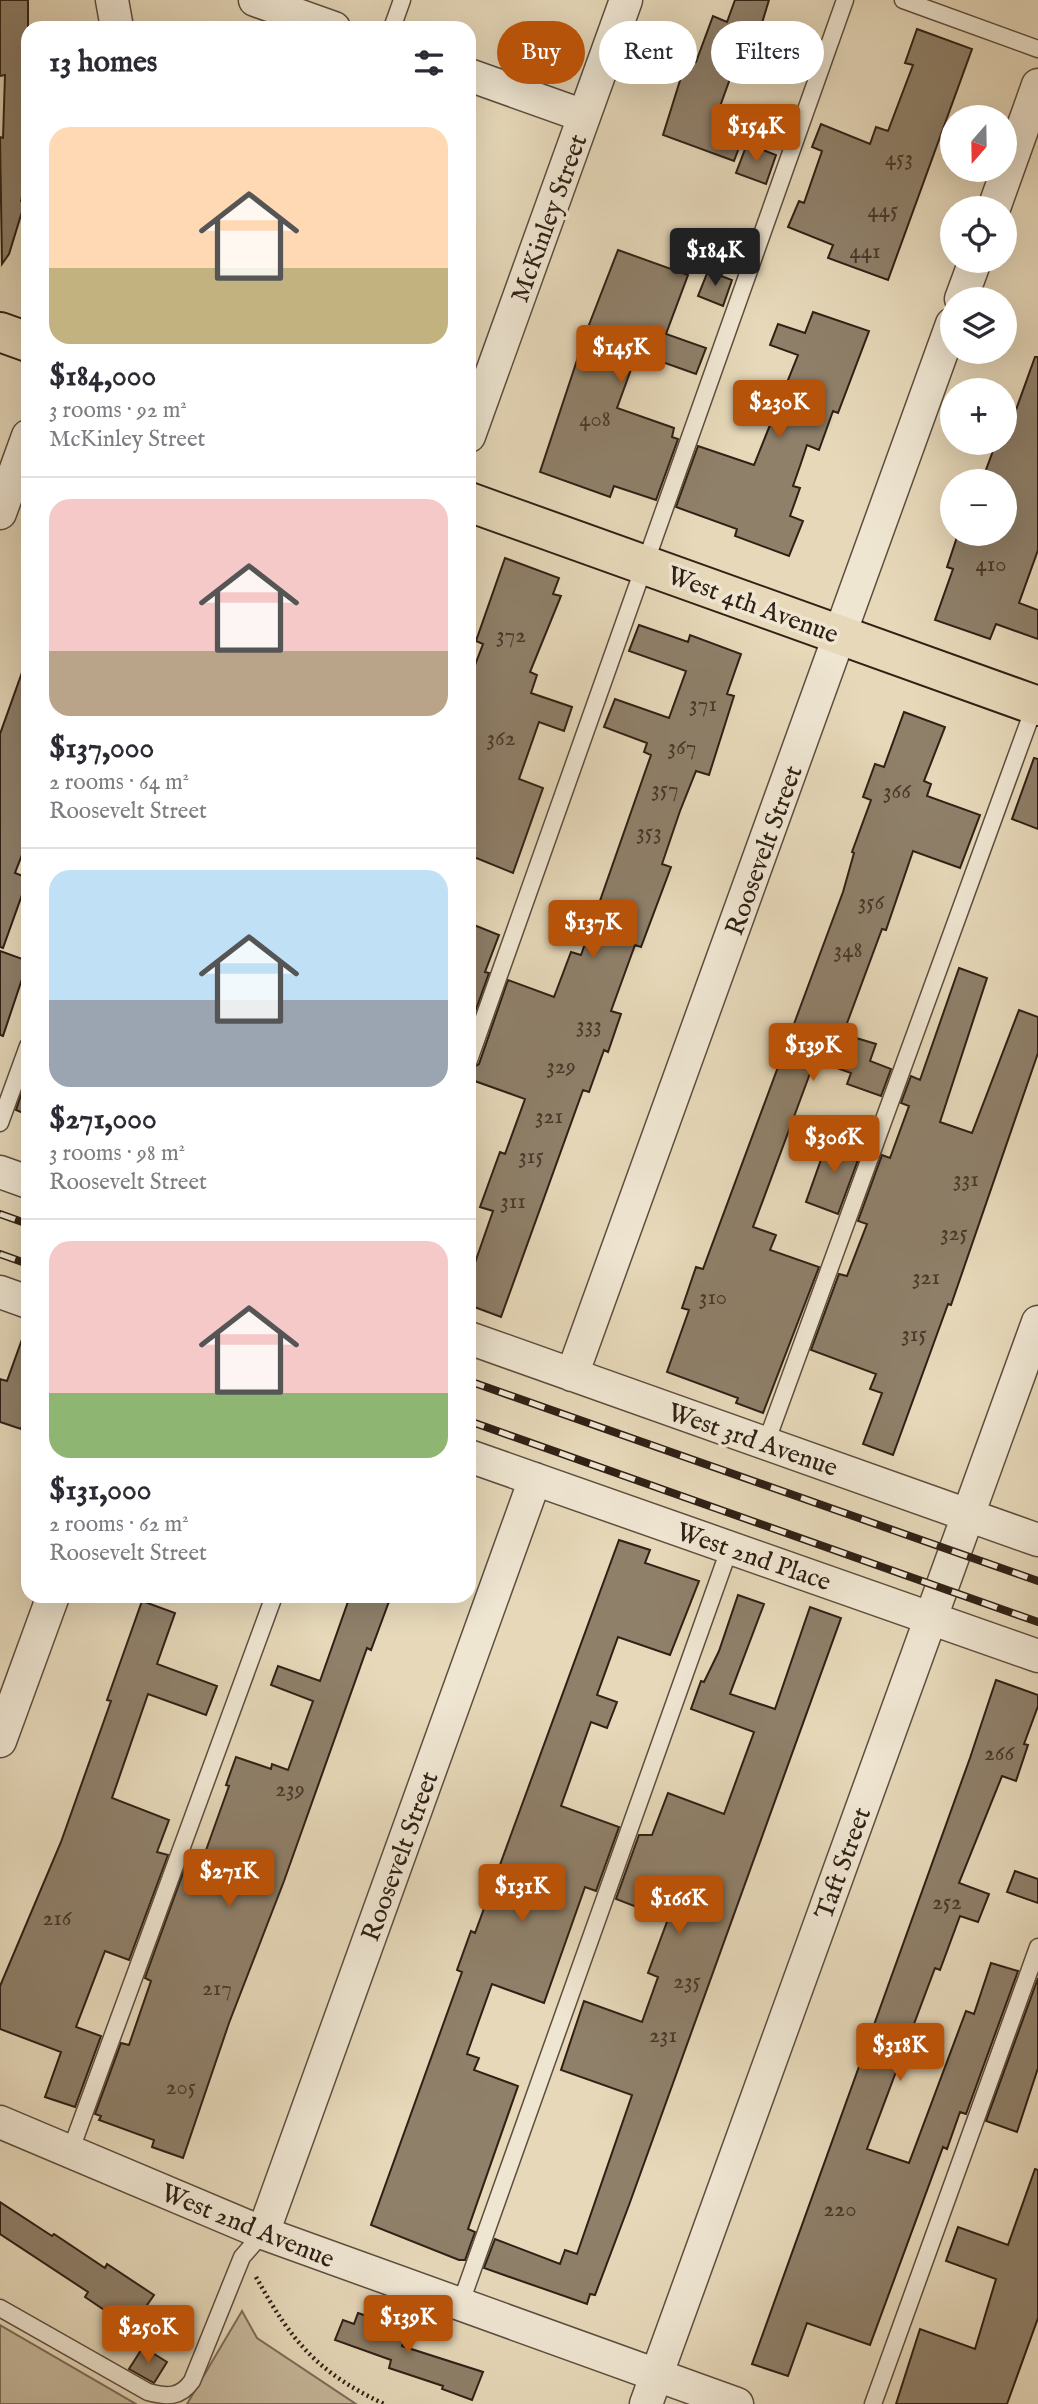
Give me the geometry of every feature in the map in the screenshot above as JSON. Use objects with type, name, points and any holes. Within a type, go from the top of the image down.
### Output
[{"type":"main road","points":[[0,332],[21,340]]},
{"type":"main road","name":"West 4th Avenue","points":[[476,504],[840,636],[1037,703]]},
{"type":"street","points":[[112,0],[116,21]]},
{"type":"street","points":[[255,0],[314,21]]},
{"type":"street","name":"McKinley Street","points":[[476,417],[626,0]]},
{"type":"street","points":[[476,77],[584,116]]},
{"type":"street","points":[[998,196],[1038,85]]},
{"type":"street","name":"Roosevelt Street","points":[[572,1375],[940,357]]},
{"type":"street","points":[[0,513],[21,455]]},
{"type":"street","points":[[0,1172],[21,1180]]},
{"type":"street","points":[[0,1292],[21,1300]]},
{"type":"street","name":"Taft Street","points":[[646,2404],[1038,1322]]},
{"type":"street","name":"West 3rd Avenue","points":[[476,1341],[1038,1540]]},
{"type":"street","name":"West 2nd Place","points":[[476,1458],[1038,1656]]},
{"type":"street","name":"Roosevelt Street","points":[[262,2233],[535,1479]]},
{"type":"street","points":[[0,1741],[50,1603]]},
{"type":"street","name":"West 2nd Avenue","points":[[0,2122],[262,2233],[737,2404]]},
{"type":"lane","points":[[394,21],[402,0]]},
{"type":"lane","points":[[476,1040],[845,0]]},
{"type":"lane","points":[[903,0],[1038,49]]},
{"type":"lane","points":[[766,1443],[1037,703]]},
{"type":"lane","points":[[0,1123],[21,1065]]},
{"type":"lane","points":[[460,2305],[730,1547]]},
{"type":"lane","points":[[71,2152],[271,1603]]},
{"type":"lane","points":[[873,2404],[1038,1947]]},
{"type":"lane","points":[[0,2308],[148,2392],[175,2396],[182,2393],[192,2382],[242,2258],[262,2233]]},
{"type":"path","points":[[254,2273],[280,2320],[310,2358],[336,2377],[384,2404]]},
{"type":"shaded area","points":[[242,2311],[257,2338],[356,2404],[187,2404]]},
{"type":"shaded area","points":[[0,2325],[136,2404],[0,2404]]},
{"type":"building","points":[[0,0],[28,0],[28,21],[21,21],[21,215],[9,254],[2,264],[0,137],[3,138],[5,75],[0,76]]},
{"type":"building","points":[[735,0],[769,0],[763,21],[727,21]]},
{"type":"building","points":[[713,16],[725,21],[711,21]]},
{"type":"building","points":[[711,21],[711,84],[728,84],[718,112],[747,126],[734,161],[663,135],[679,84],[697,84],[697,59]]},
{"type":"building","points":[[917,29],[972,49],[952,105],[940,105],[940,137],[888,280],[828,258],[833,245],[788,227],[799,201],[804,203],[822,151],[812,147],[821,124],[870,144],[876,127],[888,131],[913,65],[905,63]]},
{"type":"building","points":[[747,144],[776,155],[766,184],[736,173]]},
{"type":"building","points":[[618,250],[688,275],[666,334],[706,348],[696,374],[637,353],[617,408],[674,428],[672,437],[678,439],[656,500],[614,486],[610,497],[540,472],[587,330]]},
{"type":"building","points":[[708,271],[732,280],[723,306],[698,296]]},
{"type":"building","points":[[813,312],[869,331],[838,413],[833,411],[819,450],[807,445],[793,486],[800,488],[790,516],[803,521],[789,556],[735,536],[737,529],[676,507],[698,446],[754,465],[798,355],[770,345],[778,324],[805,333]]},
{"type":"building","points":[[1035,357],[1038,357],[1038,550],[1019,603],[1038,610],[1038,639],[996,624],[990,639],[935,620],[953,569],[947,567],[954,546],[1017,546],[1017,469],[986,469],[992,455],[1017,455],[1017,407]]},
{"type":"building","points":[[505,558],[559,578],[553,594],[561,596],[530,672],[537,675],[531,693],[572,707],[564,731],[539,722],[519,779],[543,788],[513,873],[476,858],[476,662],[483,644],[476,641]]},
{"type":"building","points":[[639,625],[688,642],[690,635],[741,654],[727,694],[734,696],[709,775],[696,771],[680,811],[662,864],[671,867],[641,947],[635,945],[611,1011],[621,1014],[608,1052],[604,1050],[589,1092],[583,1090],[501,1317],[476,1308],[476,1260],[493,1211],[480,1207],[500,1152],[505,1154],[525,1099],[476,1082],[476,1066],[479,1064],[508,980],[554,997],[571,952],[581,955],[651,755],[644,752],[647,743],[604,727],[615,699],[669,718],[686,671],[629,651]]},
{"type":"building","points":[[21,675],[21,857],[15,873],[21,875],[21,898],[3,948],[0,947],[0,734]]},
{"type":"building","points":[[904,712],[945,727],[924,781],[931,784],[927,796],[980,815],[960,868],[913,851],[886,930],[882,929],[843,1034],[876,1044],[870,1061],[891,1069],[881,1096],[847,1084],[851,1073],[815,1060],[753,1227],[776,1235],[770,1250],[819,1267],[763,1413],[736,1403],[738,1398],[667,1372],[689,1310],[682,1308],[696,1267],[703,1269],[843,892],[854,853],[852,852],[871,800],[863,797],[875,764],[884,767]]},
{"type":"building","points":[[1034,758],[1038,759],[1038,829],[1012,819]]},
{"type":"building","points":[[476,926],[499,935],[485,972],[489,973],[476,1009]]},
{"type":"building","points":[[0,951],[21,958],[21,982],[3,1036],[0,1035]]},
{"type":"building","points":[[959,968],[987,978],[940,1122],[972,1133],[1019,1010],[1038,1017],[1038,1053],[951,1305],[948,1304],[893,1455],[863,1444],[882,1393],[870,1389],[876,1374],[811,1350],[839,1274],[847,1276],[867,1224],[858,1221],[882,1155],[890,1158],[909,1106],[901,1103],[911,1076],[920,1080]]},
{"type":"building","points":[[21,1095],[21,1112],[16,1110]]},
{"type":"building","points":[[829,1137],[862,1149],[838,1214],[806,1202]]},
{"type":"building","points":[[21,1342],[21,1429],[0,1422],[0,1379],[7,1381]]},
{"type":"building","points":[[619,1540],[650,1550],[645,1563],[699,1581],[670,1655],[618,1637],[597,1695],[617,1702],[607,1728],[591,1722],[561,1806],[619,1827],[596,1891],[585,1887],[544,2003],[492,1984],[467,2054],[479,2058],[474,2070],[518,2086],[468,2229],[475,2232],[465,2260],[459,2260],[371,2225],[462,1972],[457,1970],[471,1931],[475,1933]]},
{"type":"building","points":[[738,1595],[764,1604],[730,1694],[775,1709],[810,1607],[841,1618],[629,2205],[595,2295],[590,2294],[587,2304],[484,2268],[495,2239],[560,2264],[565,2250],[577,2254],[632,2095],[561,2070],[584,2001],[642,2022],[658,1977],[648,1973],[668,1919],[616,1899],[639,1835],[652,1835],[668,1793],[724,1814],[754,1732],[691,1709],[701,1681],[704,1682],[719,1651]]},
{"type":"building","points":[[141,1603],[175,1613],[157,1664],[217,1686],[206,1715],[148,1694],[112,1798],[169,1820],[157,1852],[168,1855],[129,1960],[105,1951],[76,2027],[101,2036],[75,2107],[45,2097],[61,2052],[0,2029],[0,1986],[61,1842],[111,1701],[107,1700]]},
{"type":"building","points":[[348,1603],[388,1603],[371,1650],[367,1648],[284,1881],[229,2023],[183,2158],[152,2147],[154,2140],[99,2120],[101,2116],[95,2114],[121,2043],[129,2045],[151,1981],[145,1978],[187,1862],[200,1867],[229,1786],[226,1785],[236,1757],[271,1769],[272,1764],[288,1770],[313,1701],[271,1685],[278,1666],[320,1681]]},
{"type":"building","points":[[996,1680],[1038,1695],[1038,1706],[1024,1744],[1028,1745],[1016,1781],[1002,1776],[959,1883],[989,1894],[978,1922],[960,1916],[940,1970],[935,1968],[867,2149],[909,2163],[966,2011],[974,2014],[991,1963],[1018,1971],[966,2114],[960,2112],[947,2149],[943,2147],[870,2345],[807,2323],[788,2376],[752,2364]]},
{"type":"building","points":[[1015,1871],[1038,1879],[1038,1903],[1007,1892]]},
{"type":"building","points":[[1038,1978],[1038,2068],[1017,2132],[986,2121]]},
{"type":"building","points":[[1035,2169],[1038,2170],[1038,2318],[1007,2404],[896,2404],[920,2329],[975,2349],[996,2279],[946,2261],[958,2227],[1008,2245]]},
{"type":"building","points":[[0,2202],[105,2268],[107,2264],[154,2295],[131,2328],[85,2297],[88,2292],[0,2234]]},
{"type":"building","points":[[358,2313],[408,2330],[402,2346],[483,2372],[472,2400],[442,2389],[443,2386],[389,2368],[391,2360],[335,2340],[343,2320],[354,2324]]},
{"type":"building","points":[[143,2347],[167,2362],[154,2383],[129,2369]]},
{"type":"railway","points":[[0,1214],[21,1222]]},
{"type":"railway","points":[[0,1254],[21,1262]]},
{"type":"railway","points":[[476,1383],[1038,1581]]},
{"type":"railway","points":[[476,1423],[1038,1622]]}]
